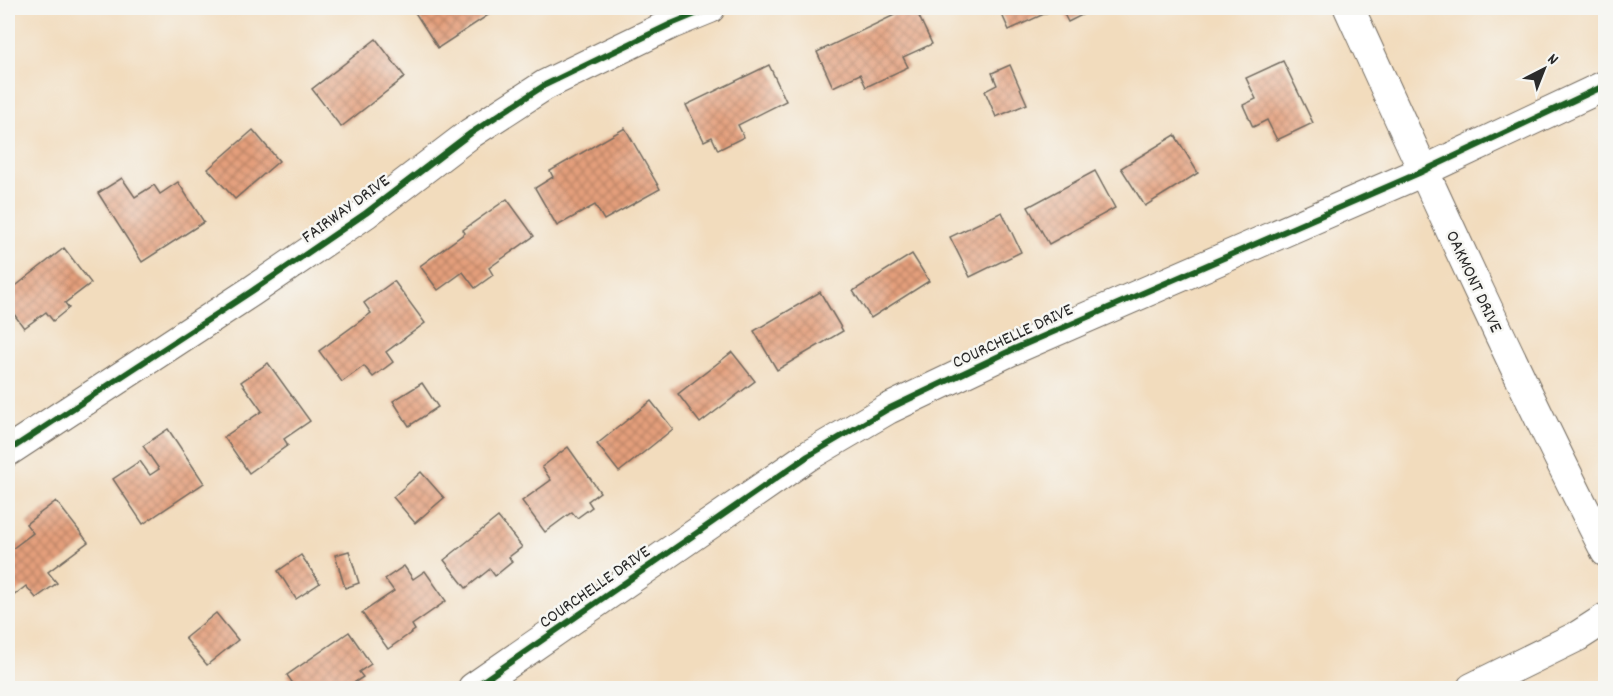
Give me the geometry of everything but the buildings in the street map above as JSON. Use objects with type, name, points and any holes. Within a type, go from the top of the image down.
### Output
[{"type":"street","name":"FAIRWAY DRIVE","points":[[8,451],[271,278],[366,213],[471,133],[545,85],[670,24],[710,8]]},
{"type":"street","name":"OAKMONT DRIVE","points":[[1349,8],[1553,448],[1605,552]]},
{"type":"street","name":"COURCHELLE DRIVE","points":[[474,688],[808,456],[888,409],[1014,349],[1423,171],[1605,86]]},
{"type":"street","points":[[1472,688],[1578,636],[1605,618]]},
{"type":"cycle path","points":[[8,451],[252,291],[366,213],[471,133],[545,85],[671,24],[710,8]]},
{"type":"cycle path","points":[[473,688],[808,456],[888,409],[1014,349],[1419,173],[1606,85]]}]
